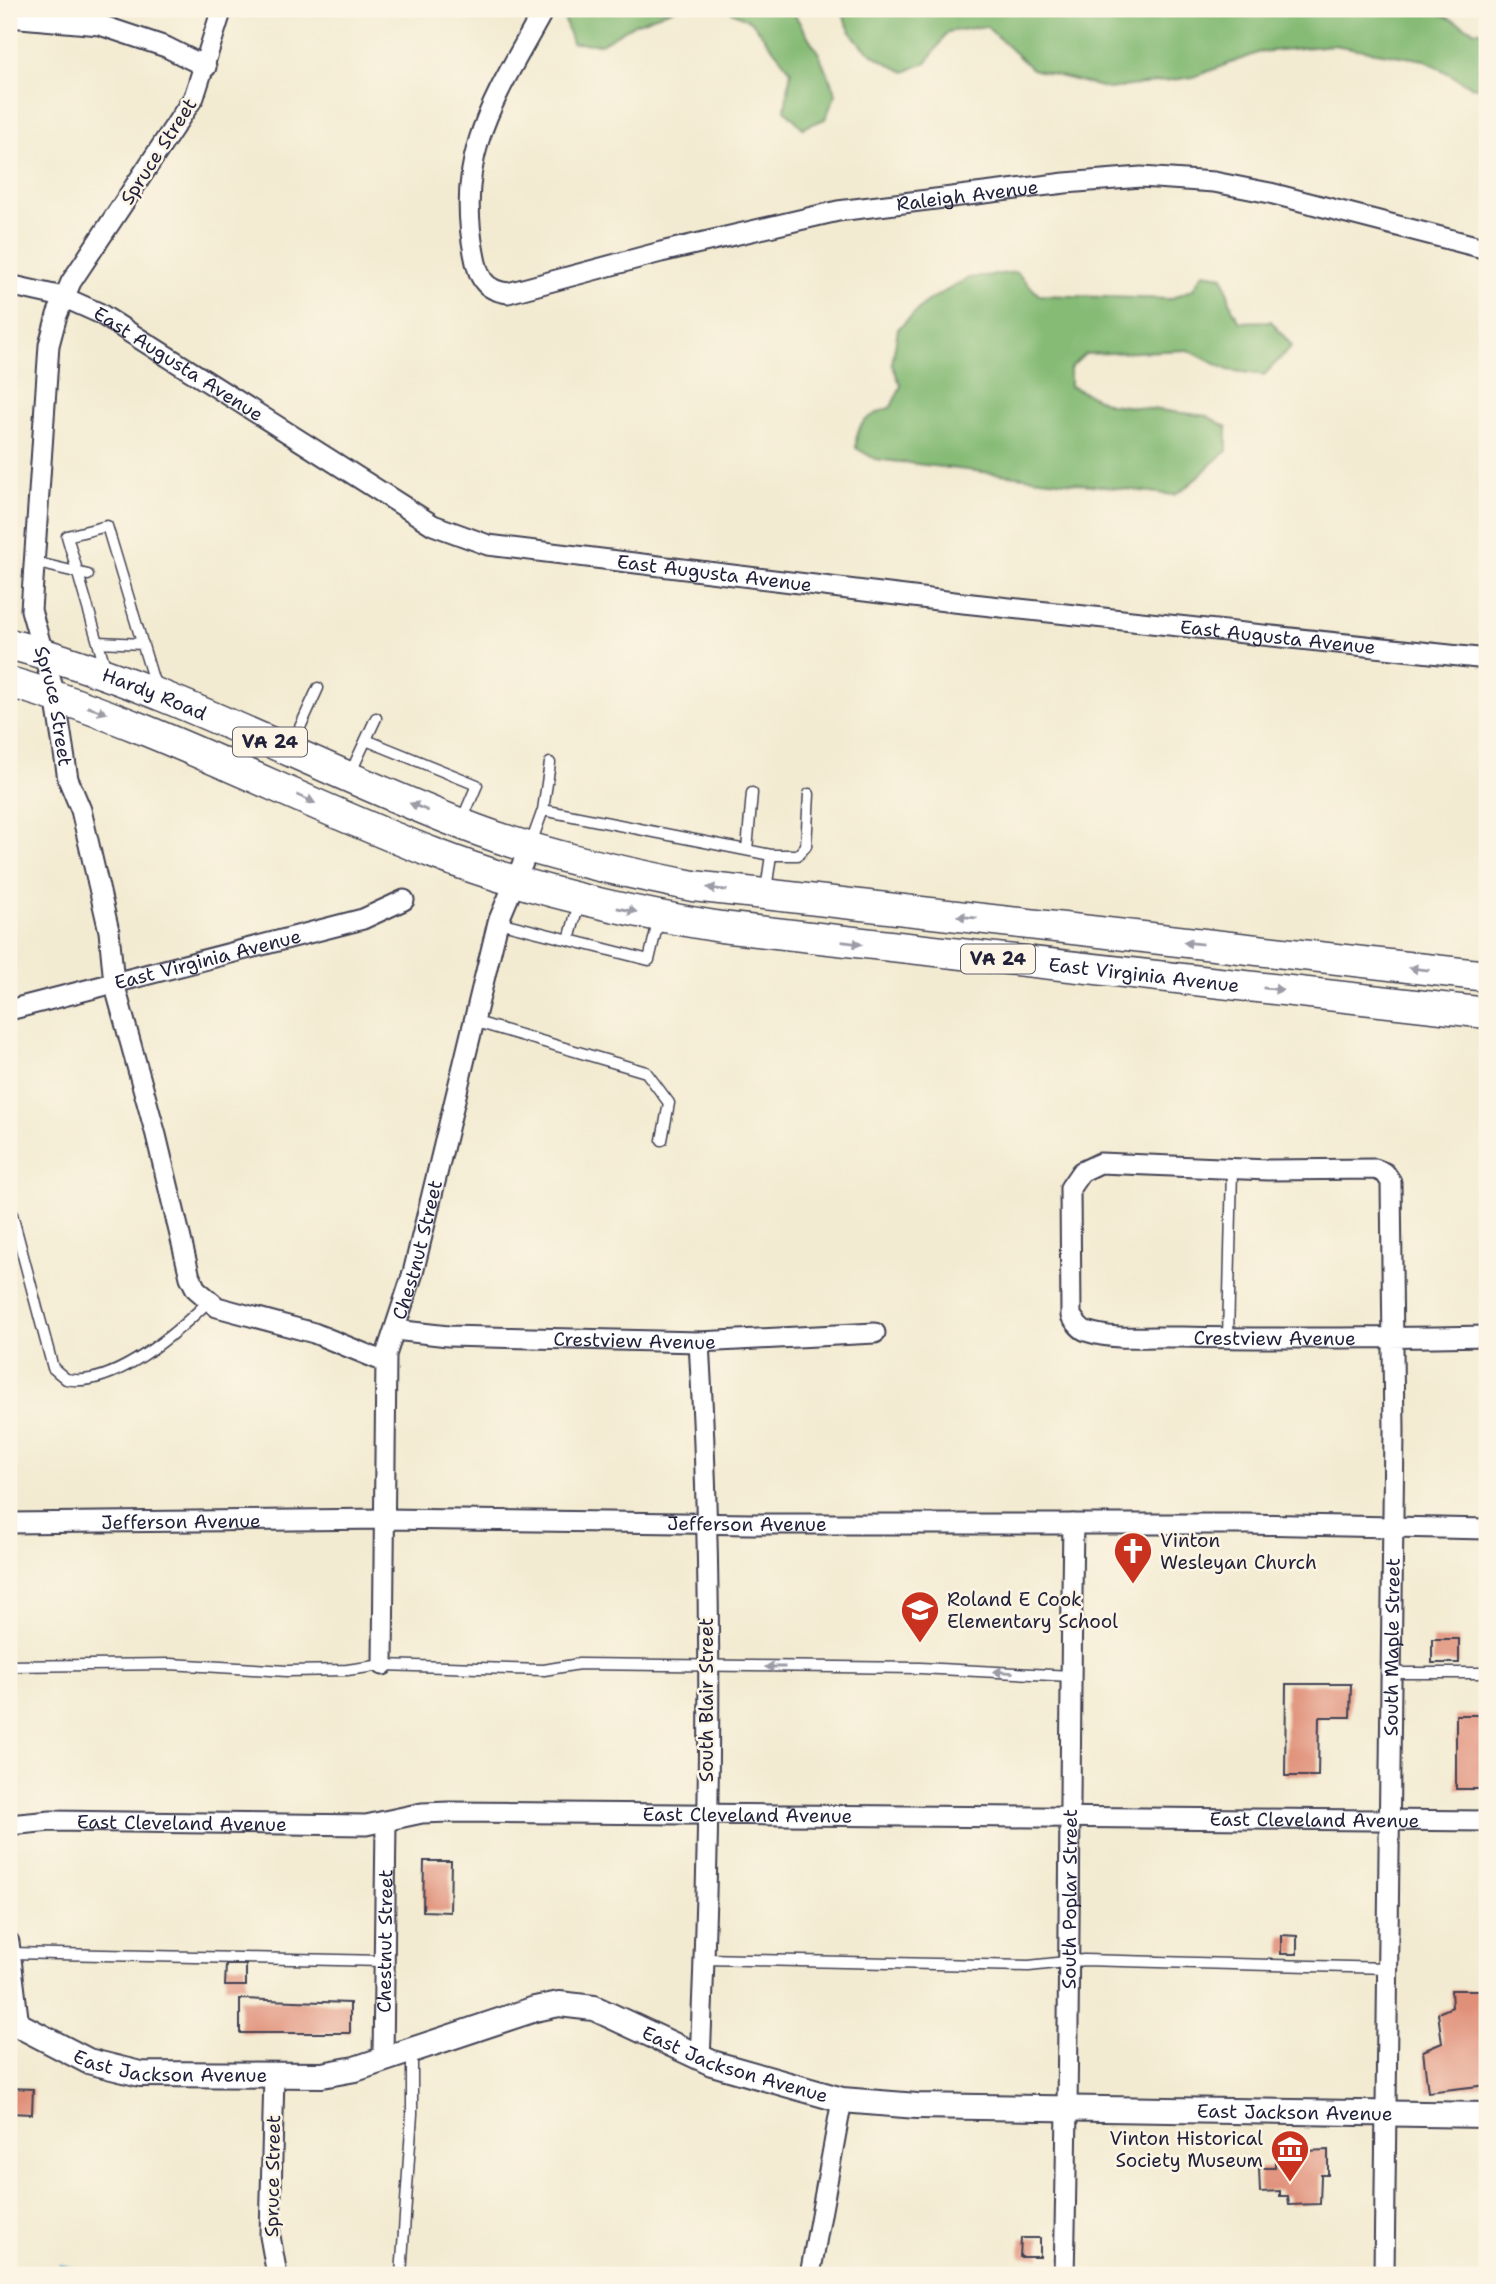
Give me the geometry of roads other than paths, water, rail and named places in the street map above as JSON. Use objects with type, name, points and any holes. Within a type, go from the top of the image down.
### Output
[{"type":"main road","name":"Hardy Road","points":[[9,644],[107,673],[460,823],[530,846]]},
{"type":"main road","name":"Hardy Road","points":[[9,682],[118,717],[435,853],[513,880]]},
{"type":"main road","name":"East Virginia Avenue","points":[[530,846],[613,870],[693,886],[1487,976]]},
{"type":"main road","name":"East Virginia Avenue","points":[[513,880],[659,917],[889,947],[1487,1013]]},
{"type":"street","name":"Spruce Street","points":[[208,1302],[196,1289],[180,1243],[156,1135],[114,983],[109,931],[81,810],[68,779],[55,695],[40,652],[31,610],[49,345],[63,297],[177,125],[206,67],[222,9]]},
{"type":"street","name":"Raleigh Avenue","points":[[544,9],[489,111],[474,148],[468,200],[474,254],[478,275],[485,285],[495,292],[508,293],[661,251],[838,211],[1065,183],[1141,177],[1214,182],[1270,193],[1487,249]]},
{"type":"street","points":[[9,17],[111,28],[166,47],[206,67]]},
{"type":"street","name":"East Augusta Avenue","points":[[9,285],[63,297],[99,313],[433,526],[488,545],[954,602],[1487,659]]},
{"type":"street","name":"Chestnut Street","points":[[383,1665],[385,1362],[413,1273],[498,922],[513,880],[530,846]]},
{"type":"street","name":"East Virginia Avenue","points":[[9,1010],[363,919],[404,900]]},
{"type":"street","name":"Crestview Avenue","points":[[1231,1169],[1100,1163],[1081,1172],[1070,1188],[1071,1316],[1083,1330],[1107,1335],[1228,1338],[1487,1336]]},
{"type":"street","name":"South Maple Street","points":[[1231,1169],[1375,1169],[1385,1173],[1391,1182],[1392,1672],[1384,2275]]},
{"type":"street","points":[[208,1302],[314,1333],[385,1362]]},
{"type":"street","name":"Crestview Avenue","points":[[395,1330],[448,1336],[699,1342],[875,1333]]},
{"type":"street","name":"South Blair Street","points":[[699,1342],[707,1523],[705,1959],[700,2059]]},
{"type":"street","name":"Jefferson Avenue","points":[[9,1522],[385,1519],[1487,1529]]},
{"type":"street","name":"South Poplar Street","points":[[1064,2275],[1071,1961],[1069,1816],[1073,1524]]},
{"type":"street","name":"East Cleveland Avenue","points":[[9,1825],[51,1821],[386,1823],[422,1813],[1487,1821]]},
{"type":"street","name":"Chestnut Street","points":[[383,2058],[386,1823]]},
{"type":"street","points":[[10,1947],[14,2023]]},
{"type":"street","name":"East Jackson Avenue","points":[[14,2023],[88,2061],[140,2074],[322,2075],[355,2068],[412,2047],[535,2009],[575,2004],[594,2008],[700,2059],[842,2100],[917,2106],[1487,2115]]},
{"type":"street","name":"Spruce Street","points":[[274,2076],[270,2236],[277,2275]]},
{"type":"street","points":[[810,2275],[842,2100]]},
{"type":"lane","points":[[107,673],[83,574],[66,536],[107,526],[128,609],[143,644],[157,693]]},
{"type":"lane","points":[[34,562],[83,574]]},
{"type":"lane","points":[[98,642],[143,644]]},
{"type":"lane","points":[[289,751],[318,688]]},
{"type":"lane","points":[[348,777],[376,718]]},
{"type":"lane","points":[[366,740],[477,785],[460,823]]},
{"type":"lane","points":[[530,846],[543,810],[551,764]]},
{"type":"lane","points":[[747,850],[752,793]]},
{"type":"lane","points":[[543,810],[771,855],[798,855],[806,846],[809,794]]},
{"type":"lane","points":[[765,894],[771,855]]},
{"type":"lane","points":[[569,940],[580,898]]},
{"type":"lane","points":[[498,922],[649,960],[659,917]]},
{"type":"lane","points":[[472,1021],[646,1072],[669,1103],[662,1140]]},
{"type":"lane","points":[[1228,1338],[1231,1169]]},
{"type":"lane","points":[[9,1203],[53,1368],[66,1379],[92,1378],[122,1367],[181,1328],[208,1302]]},
{"type":"lane","points":[[9,1666],[170,1664],[287,1671],[347,1670],[383,1665],[544,1670],[579,1664],[706,1665],[920,1668],[1071,1676]]},
{"type":"lane","points":[[1392,1672],[1487,1673]]},
{"type":"lane","points":[[10,1947],[383,1961]]},
{"type":"lane","points":[[705,1959],[1029,1966],[1071,1961],[1388,1968]]},
{"type":"lane","points":[[401,2275],[412,2115],[412,2047]]},
{"type":"waterway","points":[[61,2267],[90,2275]]},
{"type":"place","name":"Vinton Wesleyan Church","points":[[1133,1585]]},
{"type":"place","name":"Roland E Cook Elementary School","points":[[920,1644]]},
{"type":"place","name":"Vinton Historical Society Museum","points":[[1290,2183]]}]
